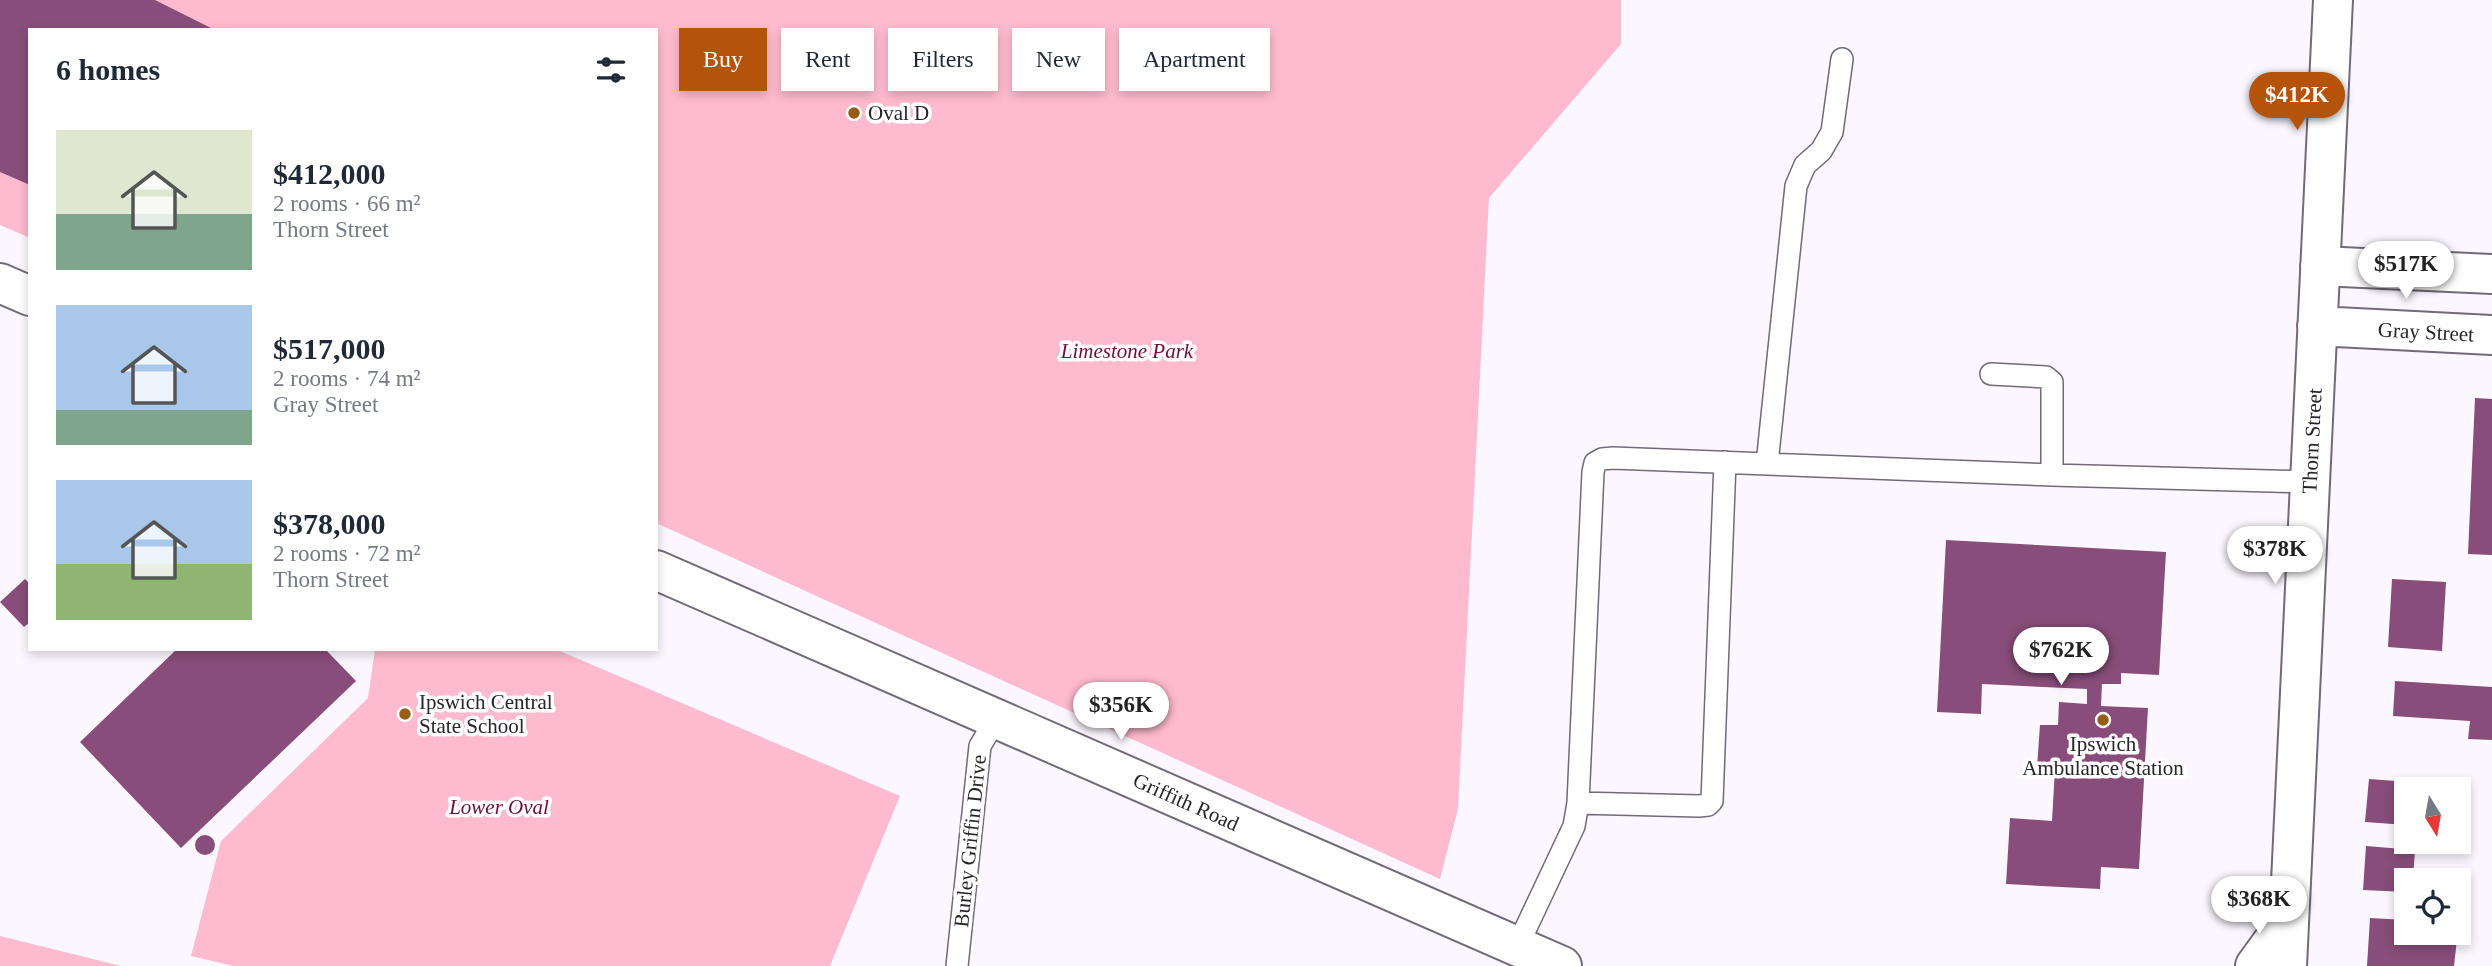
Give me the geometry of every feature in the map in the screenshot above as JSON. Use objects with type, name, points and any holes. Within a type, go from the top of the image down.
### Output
[{"type":"street","name":"Thorn Street","points":[[2287,966],[2333,0]]},
{"type":"street","points":[[2320,266],[2492,274]]},
{"type":"street","points":[[0,283],[28,295]]},
{"type":"street","name":"Gray Street","points":[[2317,326],[2492,335]]},
{"type":"street","name":"Griffith Road","points":[[658,571],[1562,966]]},
{"type":"street","points":[[2255,966],[2276,937],[2290,909]]},
{"type":"lane","points":[[1767,464],[1796,186],[1805,165],[1821,151],[1832,132],[1842,59]]},
{"type":"lane","points":[[1991,374],[2046,377],[2052,382],[2052,475]]},
{"type":"lane","points":[[1517,947],[1574,826],[1578,803],[1595,463],[1613,458],[2310,482]]},
{"type":"lane","points":[[1578,803],[1699,806],[1708,805],[1712,800],[1726,462]]},
{"type":"lane","name":"Burley Griffin Drive","points":[[957,966],[980,746],[996,719]]},
{"type":"green space","name":"Limestone Park","points":[[0,0],[1621,0],[1621,44],[1489,198],[1458,809],[1440,879],[658,524],[658,28],[28,28],[28,237],[0,225]]},
{"type":"green space","name":"Lower Oval","points":[[375,651],[560,651],[900,796],[830,966],[233,966],[191,956],[221,841],[368,698]]},
{"type":"green space","points":[[0,936],[121,966],[0,966]]},
{"type":"building","points":[[0,0],[155,0],[211,28],[28,28],[28,184],[0,172]]},
{"type":"building","points":[[2475,398],[2492,399],[2492,555],[2468,554]]},
{"type":"building","name":"Ipswich Ambulance Station","points":[[1946,540],[2166,552],[2159,675],[2121,673],[2121,684],[2102,684],[2101,706],[2148,708],[2139,869],[2101,867],[2100,889],[2006,884],[2010,818],[2052,821],[2055,769],[2037,768],[2040,725],[2058,725],[2059,702],[2087,704],[2087,689],[1982,684],[1981,714],[1937,712]]},
{"type":"building","points":[[25,579],[28,582],[28,624],[24,627],[0,602]]},
{"type":"building","points":[[2392,579],[2446,582],[2442,651],[2388,647]]},
{"type":"building","points":[[175,651],[327,651],[356,681],[181,848],[80,742]]},
{"type":"building","points":[[2395,681],[2492,687],[2492,740],[2468,739],[2470,721],[2393,716]]},
{"type":"building","points":[[2369,779],[2394,781],[2394,824],[2365,822]]},
{"type":"building","points":[[205,835],[212,838],[215,845],[212,852],[205,855],[198,852],[195,845],[198,838]]},
{"type":"building","points":[[2366,846],[2394,848],[2394,854],[2415,854],[2414,868],[2394,868],[2394,891],[2363,890]]},
{"type":"building","points":[[2370,918],[2394,919],[2394,945],[2456,945],[2454,966],[2367,966]]},
{"type":"place","name":"Oval D","points":[[854,113]]},
{"type":"place","name":"Ipswich Central State School","points":[[405,714]]},
{"type":"place","name":"Ipswich Ambulance Station","points":[[2103,720]]}]
